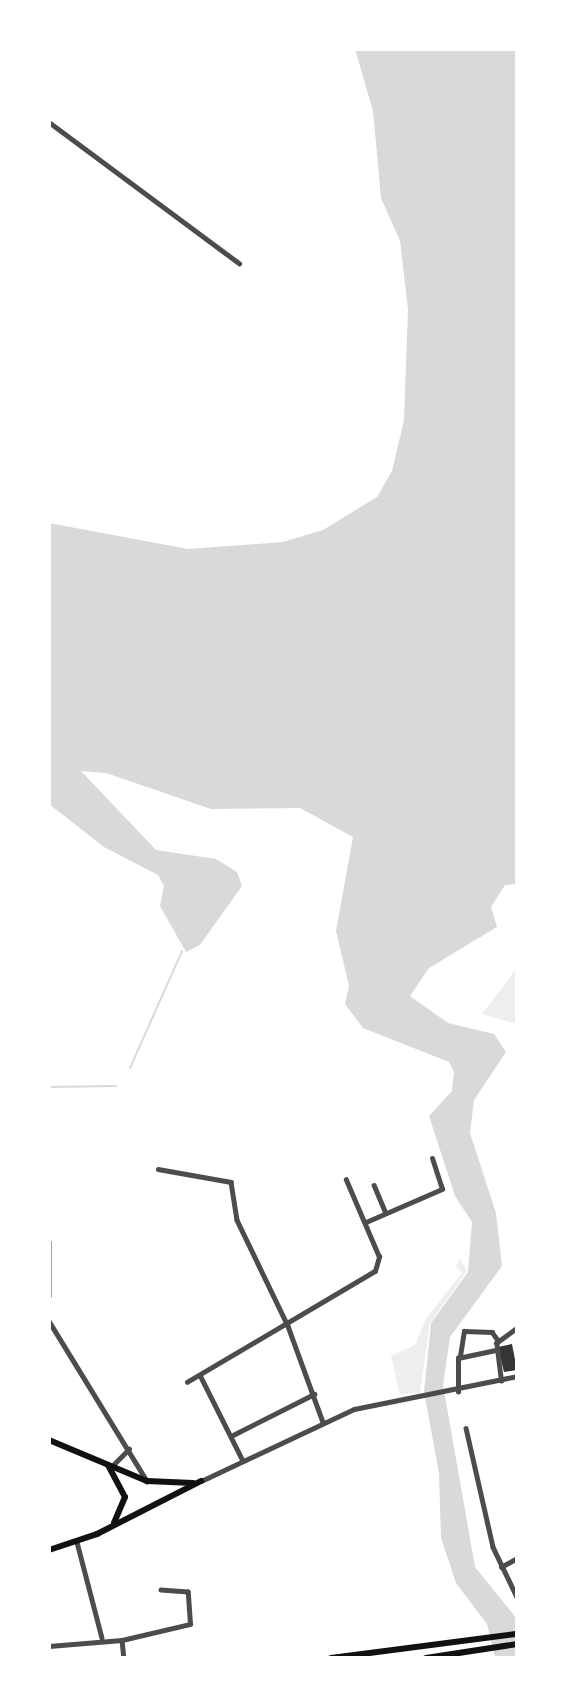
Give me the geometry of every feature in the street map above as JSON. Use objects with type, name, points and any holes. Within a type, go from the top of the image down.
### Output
[{"type":"main road","points":[[49,1440],[147,1480],[170,1486],[201,1481]]},
{"type":"main road","points":[[110,1465],[119,1477],[126,1503],[112,1526]]},
{"type":"main road","points":[[49,1549],[77,1542],[201,1481]]},
{"type":"main road","points":[[331,1658],[517,1634]]},
{"type":"main road","points":[[426,1658],[517,1644]]},
{"type":"street","points":[[49,122],[239,263]]},
{"type":"street","points":[[366,1222],[442,1189],[432,1159]]},
{"type":"street","points":[[158,1169],[231,1182],[237,1220],[288,1326],[323,1422]]},
{"type":"street","points":[[187,1382],[288,1326],[375,1271],[379,1257],[346,1180]]},
{"type":"street","points":[[374,1185],[386,1214]]},
{"type":"street","points":[[49,1296],[50,1242]]},
{"type":"street","points":[[49,1321],[130,1448],[147,1480]]},
{"type":"street","points":[[501,1382],[495,1350],[498,1339],[517,1328]]},
{"type":"street","points":[[458,1392],[464,1331],[492,1332],[498,1339]]},
{"type":"street","points":[[460,1356],[495,1350]]},
{"type":"street","points":[[200,1375],[233,1435],[243,1461]]},
{"type":"street","points":[[201,1481],[323,1422],[368,1405],[458,1392],[517,1376]]},
{"type":"street","points":[[233,1435],[314,1394]]},
{"type":"street","points":[[466,1428],[501,1567],[517,1597]]},
{"type":"street","points":[[110,1465],[130,1448]]},
{"type":"street","points":[[77,1542],[102,1638]]},
{"type":"street","points":[[501,1567],[517,1558]]},
{"type":"street","points":[[49,1646],[102,1638],[122,1640],[190,1625],[188,1591],[161,1590]]},
{"type":"street","points":[[122,1640],[124,1658]]},
{"type":"shaded area","points":[[355,49],[517,49],[517,884],[505,885],[491,907],[497,927],[429,968],[410,996],[448,1023],[494,1034],[506,1052],[474,1100],[470,1133],[496,1213],[502,1266],[450,1337],[443,1385],[475,1567],[517,1619],[517,1658],[495,1658],[487,1624],[456,1583],[441,1538],[439,1473],[424,1392],[431,1323],[468,1272],[472,1222],[455,1196],[429,1116],[452,1091],[454,1072],[449,1062],[363,1028],[345,1004],[349,986],[336,931],[353,837],[300,808],[211,809],[106,773],[81,771],[156,850],[216,859],[237,872],[242,886],[200,945],[186,952],[160,906],[164,886],[158,875],[104,847],[49,804],[49,523],[188,549],[283,542],[323,530],[377,497],[392,471],[404,420],[408,309],[400,241],[381,198],[373,111]]},
{"type":"shaded area","points":[[517,968],[517,1024],[482,1014]]},
{"type":"shaded area","points":[[460,1258],[467,1271],[430,1323],[420,1393],[400,1394],[391,1356],[415,1345],[427,1317],[462,1273],[456,1267]]},
{"type":"building","points":[[512,1344],[517,1370],[504,1372],[498,1347]]},
{"type":"waterway","points":[[130,1068],[182,951]]},
{"type":"waterway","points":[[49,1087],[116,1086]]}]
